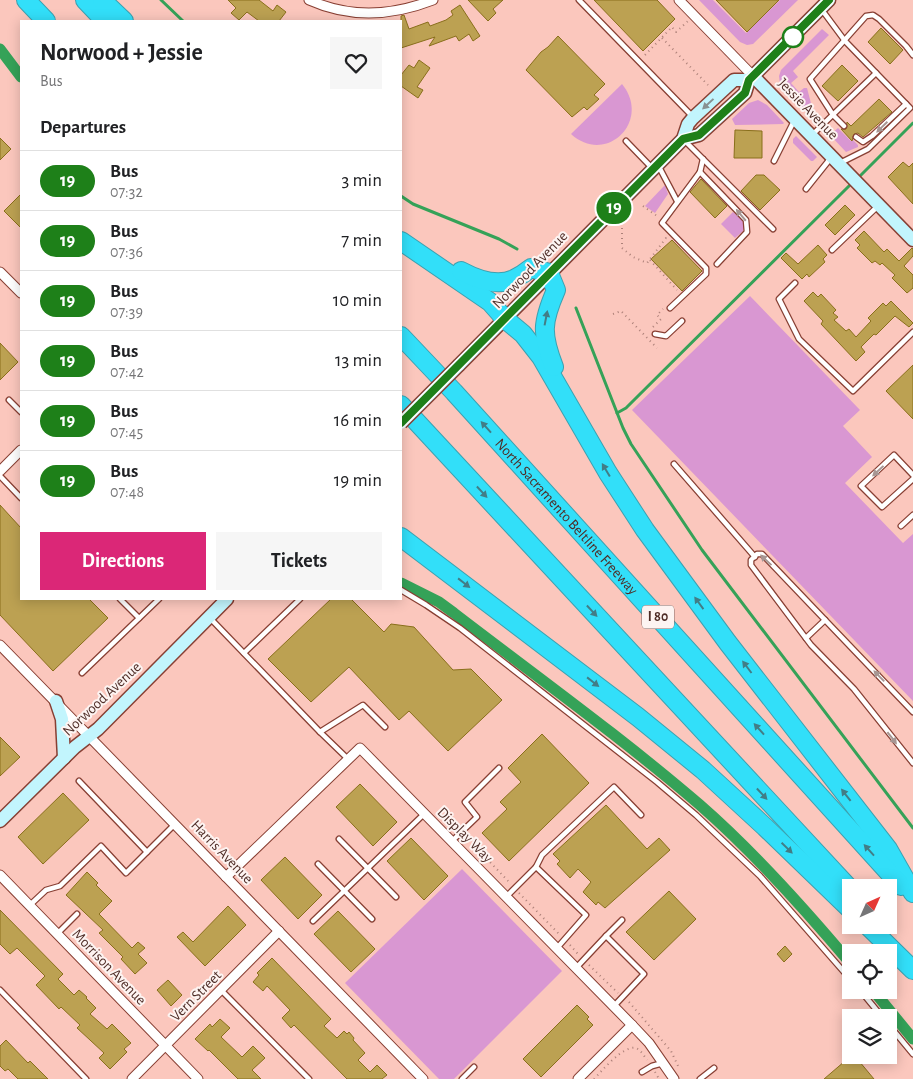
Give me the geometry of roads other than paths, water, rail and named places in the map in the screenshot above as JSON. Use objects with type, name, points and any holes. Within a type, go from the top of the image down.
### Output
[{"type":"highway","points":[[22,0],[37,20]]},
{"type":"highway","points":[[26,0],[45,20]]},
{"type":"highway","points":[[85,0],[104,20]]},
{"type":"highway","points":[[102,0],[123,20]]},
{"type":"highway","points":[[402,240],[477,280],[495,282],[512,280],[531,268],[549,273],[556,290],[547,310],[544,328],[547,346],[573,414]]},
{"type":"highway","points":[[402,240],[490,302],[522,334],[541,357],[608,473],[645,530],[745,665],[888,849],[913,893]]},
{"type":"highway","name":"North Sacramento Beltline Freeway","points":[[402,337],[454,392],[913,899]]},
{"type":"highway","points":[[402,405],[842,880]]},
{"type":"highway","points":[[402,536],[638,717],[703,770],[765,826],[842,901]]},
{"type":"highway","points":[[876,934],[913,970]]},
{"type":"highway","points":[[892,934],[913,957]]},
{"type":"main road","name":"Norwood Avenue","points":[[683,139],[699,135],[745,93],[751,78],[825,4]]},
{"type":"main road","name":"Norwood Avenue","points":[[402,422],[683,139],[688,124],[694,118],[734,80],[751,78]]},
{"type":"main road","name":"Jessie Avenue","points":[[751,78],[913,240]]},
{"type":"main road","name":"Norwood Avenue","points":[[0,821],[64,758],[98,729],[226,600]]},
{"type":"main road","points":[[56,701],[62,719],[64,758]]},
{"type":"street","points":[[309,0],[337,10],[367,17],[415,7],[433,0]]},
{"type":"street","name":"Jessie Avenue","points":[[680,0],[751,78]]},
{"type":"street","points":[[0,272],[20,293]]},
{"type":"street","points":[[0,471],[20,451]]},
{"type":"street","name":"Harris Avenue","points":[[0,645],[423,1079]]},
{"type":"street","name":"Display Way","points":[[226,877],[360,748],[614,1006],[649,1043],[674,1079]]},
{"type":"street","name":"Morrison Avenue","points":[[0,875],[198,1079]]},
{"type":"street","name":"Vern Street","points":[[132,1079],[279,931]]},
{"type":"street","points":[[578,1079],[632,1025]]},
{"type":"lane","points":[[579,0],[694,118]]},
{"type":"lane","points":[[825,4],[845,41],[910,108]]},
{"type":"lane","points":[[844,126],[833,115],[810,79],[866,16],[873,15],[880,19],[913,55]]},
{"type":"lane","points":[[811,136],[876,73]]},
{"type":"lane","points":[[806,189],[835,160],[868,149],[910,108],[913,102]]},
{"type":"lane","points":[[856,137],[862,142],[872,136],[906,104]]},
{"type":"lane","points":[[774,161],[795,120]]},
{"type":"lane","points":[[683,139],[773,229]]},
{"type":"lane","points":[[626,141],[655,167],[676,202]]},
{"type":"lane","points":[[669,306],[706,274],[706,268],[662,223],[700,172],[703,159]]},
{"type":"lane","points":[[700,172],[746,220],[747,232],[717,264]]},
{"type":"lane","points":[[832,250],[879,205]]},
{"type":"lane","points":[[795,283],[780,299],[799,339],[853,391],[913,332]]},
{"type":"lane","points":[[655,334],[666,336],[682,321]]},
{"type":"lane","points":[[9,400],[20,411]]},
{"type":"lane","points":[[913,475],[894,455],[861,486],[882,508],[913,479]]},
{"type":"lane","points":[[674,464],[755,556]]},
{"type":"lane","points":[[0,476],[20,497]]},
{"type":"lane","points":[[901,526],[913,515]]},
{"type":"lane","points":[[913,712],[762,554],[759,553],[755,556],[750,562],[751,565],[806,638],[854,689],[913,763]]},
{"type":"lane","points":[[402,591],[460,628],[677,798],[760,876],[842,970]]},
{"type":"lane","points":[[121,600],[139,618]]},
{"type":"lane","points":[[82,673],[158,600]]},
{"type":"lane","points":[[244,653],[299,600]]},
{"type":"lane","points":[[209,617],[348,759]]},
{"type":"lane","points":[[806,638],[825,620]]},
{"type":"lane","points":[[320,732],[363,705],[385,727]]},
{"type":"lane","points":[[452,841],[477,817],[465,802],[499,768]]},
{"type":"lane","points":[[80,781],[147,852]]},
{"type":"lane","points":[[506,897],[536,867],[542,854],[614,787],[641,815]]},
{"type":"lane","points":[[313,921],[424,814]]},
{"type":"lane","points":[[30,905],[46,890],[60,886],[101,846],[126,873],[175,824]]},
{"type":"lane","points":[[339,839],[396,897]]},
{"type":"lane","points":[[318,864],[372,919]]},
{"type":"lane","points":[[536,867],[586,915],[557,948]]},
{"type":"lane","points":[[57,934],[78,914]]},
{"type":"lane","points":[[576,968],[622,920]]},
{"type":"lane","points":[[606,936],[644,974],[614,1006]]},
{"type":"lane","points":[[0,990],[86,1079]]},
{"type":"lane","points":[[221,990],[309,1079]]},
{"type":"lane","points":[[867,999],[876,1009]]},
{"type":"lane","points":[[897,1035],[913,1054]]},
{"type":"lane","points":[[642,1072],[652,1066],[663,1063]]},
{"type":"lane","points":[[462,1079],[474,1067]]},
{"type":"lane","points":[[700,1079],[714,1068]]},
{"type":"waterway","points":[[161,0],[182,20]]},
{"type":"waterway","points":[[0,49],[20,76]]},
{"type":"waterway","points":[[857,179],[913,123]]},
{"type":"waterway","points":[[617,413],[626,408],[852,183]]},
{"type":"waterway","points":[[402,197],[413,204],[499,239],[517,249]]},
{"type":"waterway","points":[[576,308],[631,444],[702,550],[913,828]]},
{"type":"waterway","points":[[402,584],[439,602],[454,613],[609,731],[700,805],[779,881],[842,954]]},
{"type":"waterway","points":[[880,999],[913,1039]]}]
